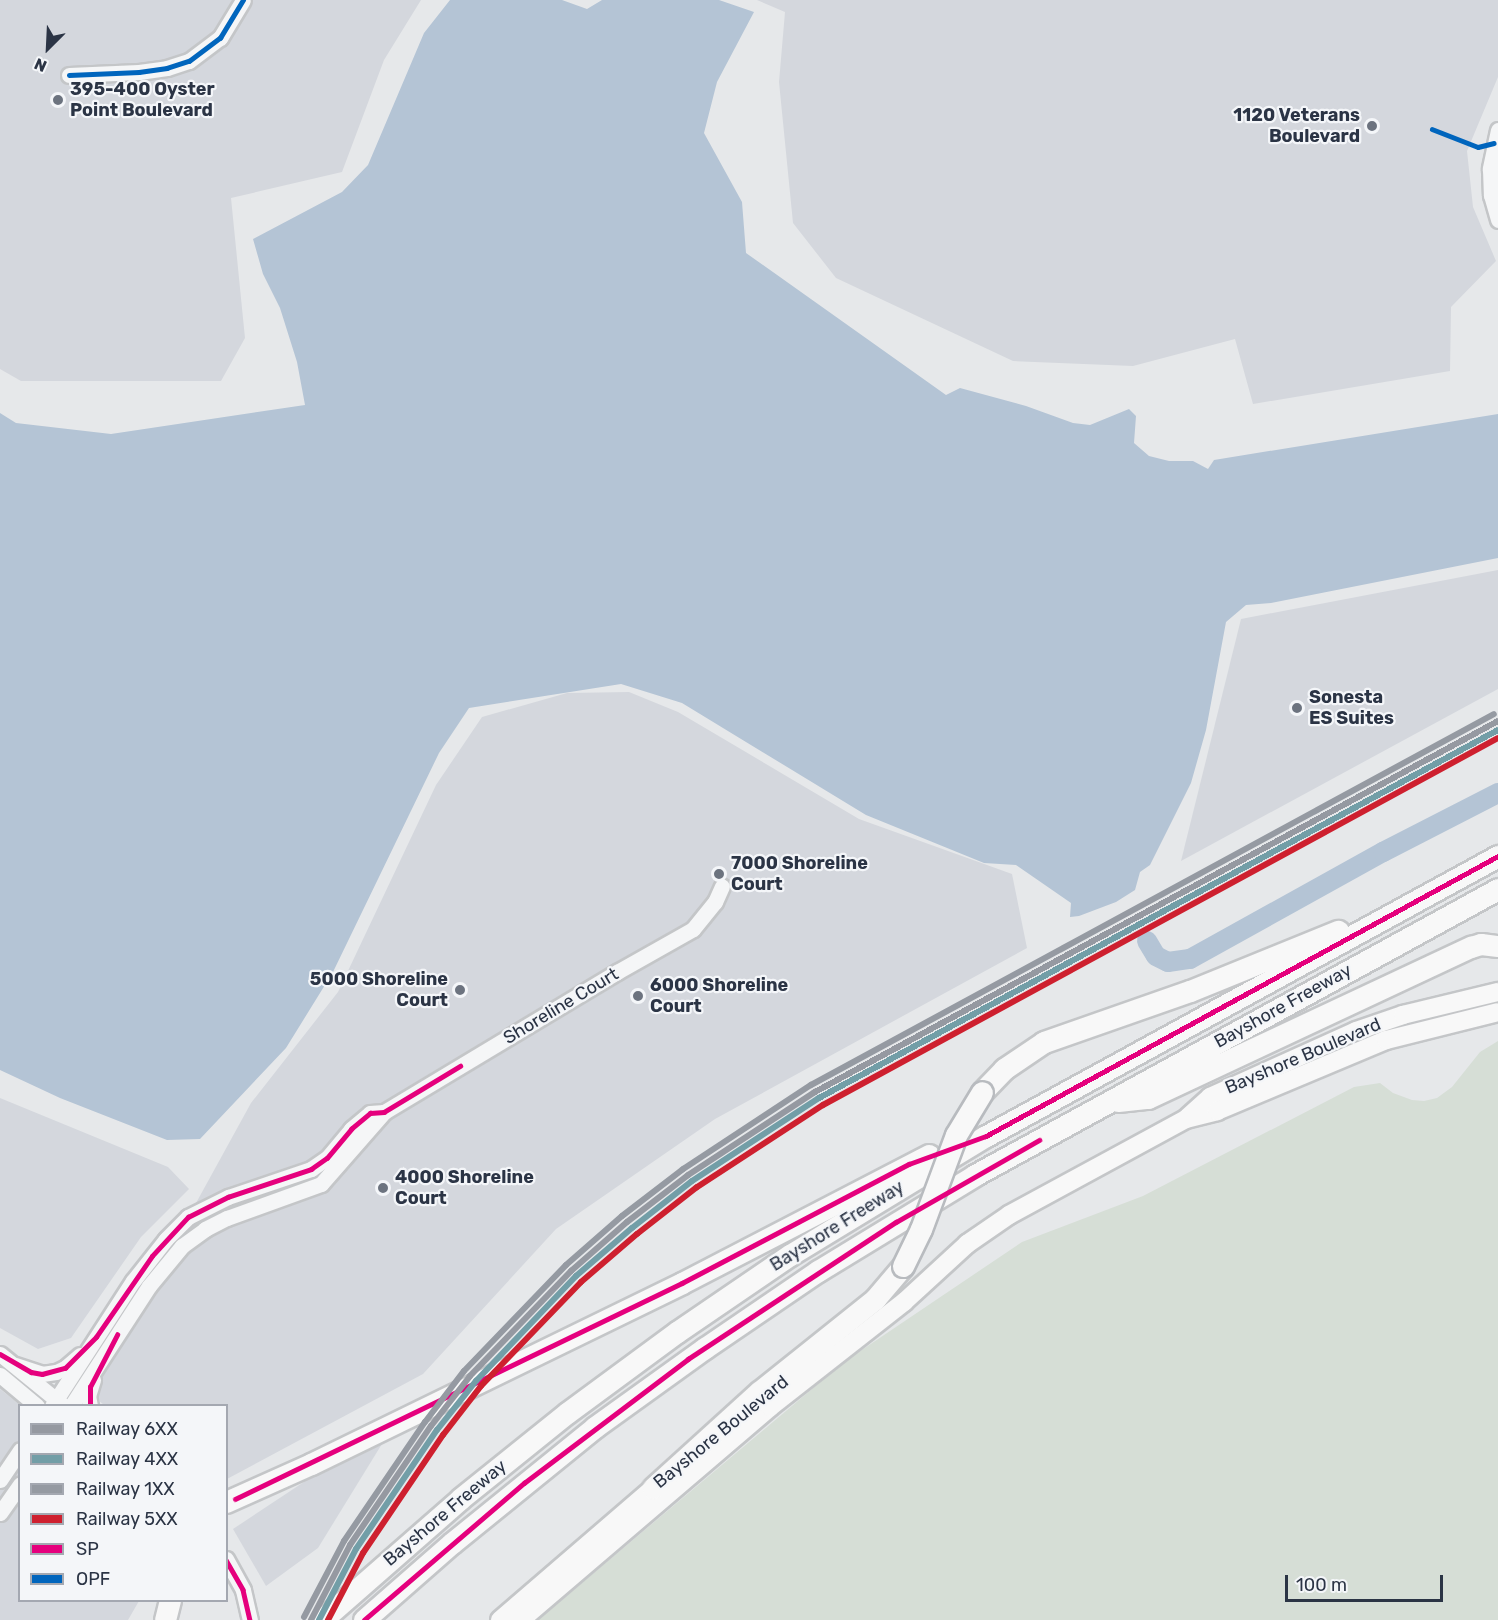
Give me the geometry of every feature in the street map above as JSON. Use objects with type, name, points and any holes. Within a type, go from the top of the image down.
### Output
[{"type":"highway","name":"Bayshore Freeway","points":[[322,1620],[410,1541],[531,1441],[677,1332],[858,1212],[986,1136],[1498,856]]},
{"type":"highway","name":"Bayshore Freeway","points":[[365,1619],[550,1463],[705,1348],[916,1210],[1498,889]]},
{"type":"highway","points":[[653,1488],[759,1392],[875,1299],[903,1266],[921,1229],[956,1135],[982,1092],[1017,1059],[1052,1039],[1180,995],[1406,906]]},
{"type":"highway","points":[[1109,1102],[1148,1098],[1471,947],[1481,944],[1498,946]]},
{"type":"highway","points":[[228,1501],[311,1464],[652,1298],[909,1164],[986,1136]]},
{"type":"highway","points":[[165,1620],[170,1602]]},
{"type":"main road","name":"Bayshore Boulevard","points":[[1186,1119],[1210,1097],[1356,1030],[1403,1015],[1498,992]]},
{"type":"main road","name":"Bayshore Boulevard","points":[[500,1620],[653,1488],[790,1376],[912,1283],[1040,1196],[1186,1119],[1217,1111],[1386,1040],[1498,1012]]},
{"type":"main road","name":"Bayshore Boulevard","points":[[521,1620],[770,1407],[918,1291],[953,1257]]},
{"type":"street","points":[[69,75],[139,72],[189,62],[220,38],[243,0]]},
{"type":"street","points":[[1498,130],[1490,169],[1491,195],[1498,220]]},
{"type":"street","name":"Shoreline Court","points":[[61,1404],[104,1355],[160,1271],[182,1246],[205,1229],[227,1218],[321,1184],[384,1112],[693,929],[705,916],[722,885]]},
{"type":"street","name":"Shoreline Court","points":[[61,1404],[96,1337],[152,1256],[188,1217],[228,1197],[311,1169],[327,1158],[351,1129],[370,1113],[384,1112]]},
{"type":"street","points":[[15,1365],[42,1374],[56,1372],[73,1362],[96,1337]]},
{"type":"street","points":[[0,1354],[61,1404]]},
{"type":"street","points":[[90,1404],[90,1388],[104,1355]]},
{"type":"street","points":[[0,1376],[18,1394],[21,1404]]},
{"type":"street","points":[[0,1376],[35,1404]]},
{"type":"street","points":[[3,1474],[18,1443]]},
{"type":"street","points":[[3,1474],[18,1453]]},
{"type":"street","points":[[0,1513],[17,1489]]},
{"type":"street","points":[[228,1563],[243,1590],[250,1620]]},
{"type":"shaded area","points":[[0,0],[421,0],[384,60],[342,172],[231,198],[245,338],[221,381],[21,381],[0,369]]},
{"type":"shaded area","points":[[757,0],[1498,0],[1498,77],[1467,151],[1473,207],[1496,261],[1451,307],[1450,371],[1253,404],[1235,339],[1133,366],[1013,361],[836,278],[793,223],[779,82],[785,12]]},
{"type":"shaded area","points":[[1498,570],[1498,689],[1181,861],[1241,619]]},
{"type":"shaded area","points":[[629,692],[678,712],[859,819],[1012,874],[1027,948],[715,1119],[556,1229],[423,1374],[228,1478],[228,1404],[103,1404],[91,1394],[251,1103],[338,992],[436,785],[482,717],[567,693]]},
{"type":"shaded area","points":[[1498,1041],[1498,1620],[538,1620],[844,1362],[1022,1242],[1143,1196],[1354,1087],[1380,1083],[1393,1093],[1412,1100],[1424,1101],[1437,1098],[1452,1087],[1480,1052]]},
{"type":"shaded area","points":[[0,1098],[168,1167],[189,1189],[141,1237],[71,1338],[38,1349],[0,1328]]},
{"type":"shaded area","points":[[0,1389],[19,1404],[18,1602],[138,1602],[128,1620],[0,1620]]},
{"type":"shaded area","points":[[385,1439],[318,1548],[266,1586],[233,1529],[313,1476]]},
{"type":"water","points":[[450,0],[562,0],[587,9],[602,0],[719,0],[754,12],[717,82],[704,133],[742,202],[746,253],[946,395],[960,388],[1026,406],[1073,423],[1090,425],[1129,409],[1136,416],[1134,443],[1149,456],[1169,461],[1193,461],[1208,469],[1214,460],[1498,414],[1498,558],[1271,603],[1246,605],[1226,622],[1206,730],[1191,783],[1150,865],[1140,872],[1135,890],[1116,902],[1079,916],[1070,917],[1071,903],[1016,865],[984,863],[866,815],[682,703],[621,684],[469,708],[439,753],[333,972],[286,1048],[200,1139],[167,1140],[60,1098],[0,1070],[0,413],[16,423],[111,434],[305,405],[297,362],[280,308],[263,274],[253,239],[342,192],[368,165],[424,33]]},
{"type":"waterway","points":[[1147,941],[1156,956],[1168,962],[1190,959],[1383,852],[1498,793]]},
{"type":"rail line","name":"1XX","points":[[304,1617],[344,1541],[425,1422],[464,1371],[566,1265],[622,1216],[683,1169],[811,1085],[1494,714]]},
{"type":"rail line","name":"6XX","points":[[311,1620],[350,1545],[431,1426],[470,1376],[571,1271],[627,1222],[688,1175],[815,1092],[1498,721]]},
{"type":"rail line","name":"4XX","points":[[319,1620],[356,1549],[437,1430],[476,1381],[576,1276],[692,1181],[819,1098],[1498,730]]},
{"type":"rail line","name":"5XX","points":[[328,1620],[363,1553],[443,1435],[481,1386],[581,1282],[697,1187],[823,1105],[1498,738]]},
{"type":"transit line","name":"OPF","points":[[69,75],[139,72],[167,68],[189,61],[220,38],[243,0]]},
{"type":"transit line","name":"OPF","points":[[1432,129],[1478,147],[1494,143]]},
{"type":"transit line","name":"SP","points":[[235,1499],[682,1283],[909,1164],[986,1136],[1498,856]]},
{"type":"transit line","name":"SP","points":[[0,1354],[31,1372],[42,1374],[65,1368],[96,1337],[152,1256],[188,1217],[228,1197],[311,1169],[327,1158],[351,1129],[370,1113],[384,1112],[460,1066]]},
{"type":"transit line","name":"SP","points":[[364,1620],[524,1483],[688,1359],[896,1222],[1039,1140]]},
{"type":"transit line","name":"SP","points":[[90,1404],[90,1387],[117,1335]]},
{"type":"transit line","name":"SP","points":[[228,1564],[243,1590],[250,1620]]},
{"type":"place","name":"395-400 Oyster Point Boulevard","points":[[58,100]]},
{"type":"place","name":"1120 Veterans Boulevard","points":[[1372,126]]},
{"type":"place","name":"Sonesta ES Suites","points":[[1297,708]]},
{"type":"place","name":"7000 Shoreline Court","points":[[719,874]]},
{"type":"place","name":"5000 Shoreline Court","points":[[460,990]]},
{"type":"place","name":"6000 Shoreline Court","points":[[638,996]]},
{"type":"place","name":"4000 Shoreline Court","points":[[383,1188]]}]
